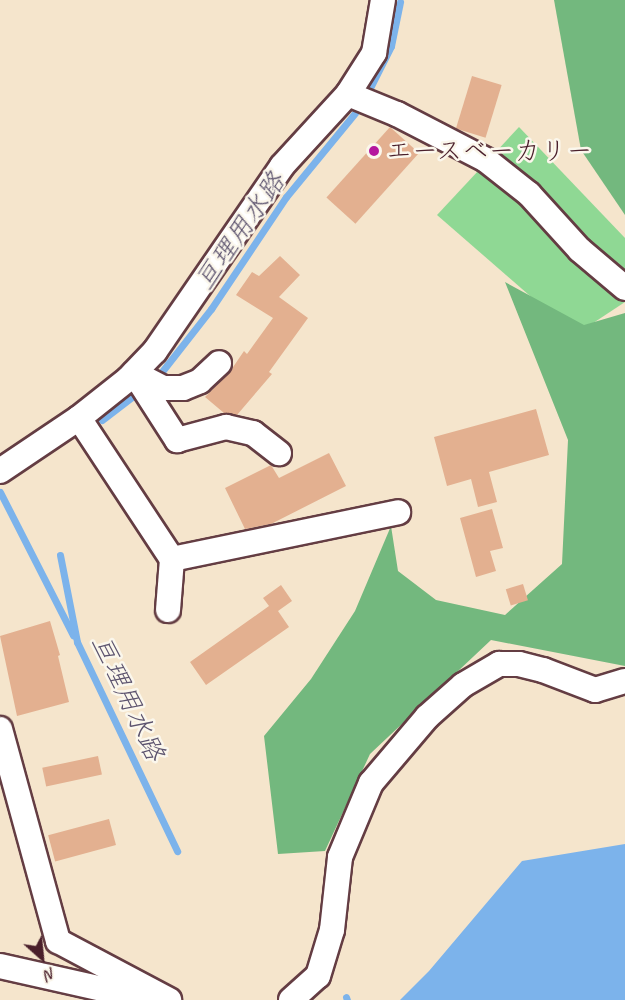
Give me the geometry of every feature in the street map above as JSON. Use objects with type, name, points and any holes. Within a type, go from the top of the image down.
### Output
[{"type":"street","points":[[0,471],[79,418],[134,373],[174,324],[282,166],[348,94],[374,53],[383,0]]},
{"type":"street","points":[[348,94],[397,114],[486,159],[529,194],[580,250],[625,288]]},
{"type":"street","points":[[134,373],[164,388],[183,388],[200,381],[219,363]]},
{"type":"street","points":[[134,373],[177,440],[226,427],[254,434],[279,453]]},
{"type":"street","points":[[79,418],[172,559],[168,610]]},
{"type":"street","points":[[172,559],[398,512]]},
{"type":"street","points":[[291,1000],[318,976],[332,930],[340,857],[371,783],[427,717],[463,685],[499,664],[519,664],[543,670],[595,690],[625,681]]},
{"type":"street","points":[[0,729],[58,941],[169,1000]]},
{"type":"street","points":[[0,966],[151,1000]]},
{"type":"green space","points":[[554,0],[625,0],[625,215],[581,150]]},
{"type":"green space","points":[[519,127],[625,238],[625,302],[575,335],[437,215]]},
{"type":"green space","points":[[505,282],[584,325],[625,313],[625,666],[491,640],[370,754],[325,851],[278,854],[264,736],[311,679],[355,611],[391,526],[398,571],[436,600],[505,615],[562,564],[568,440]]},
{"type":"water","points":[[625,844],[625,1000],[400,1000],[429,971],[522,861]]},
{"type":"building","points":[[472,76],[502,85],[486,138],[456,129]]},
{"type":"building","points":[[390,127],[419,153],[355,224],[326,198]]},
{"type":"building","points":[[280,256],[300,275],[279,297],[308,318],[269,372],[272,374],[237,415],[224,413],[205,397],[229,373],[244,351],[247,354],[273,318],[236,295],[252,272],[259,276]]},
{"type":"building","points":[[536,409],[549,455],[489,472],[497,502],[478,507],[471,479],[447,486],[434,437]]},
{"type":"building","points":[[329,453],[346,486],[271,524],[245,529],[225,488],[271,465],[279,478]]},
{"type":"building","points":[[492,509],[503,548],[490,551],[496,571],[476,577],[460,518]]},
{"type":"building","points":[[523,584],[528,600],[511,606],[506,589]]},
{"type":"building","points":[[281,585],[292,601],[278,611],[289,627],[206,685],[190,662],[269,606],[263,598]]},
{"type":"building","points":[[50,621],[60,655],[58,656],[69,702],[17,716],[0,636]]},
{"type":"building","points":[[98,756],[102,775],[46,786],[42,768]]},
{"type":"building","points":[[109,819],[116,845],[55,861],[48,835]]},
{"type":"waterway","name":"亘理用水路","points":[[368,92],[391,46],[400,2]]},
{"type":"waterway","name":"亘理用水路","points":[[160,374],[211,309],[286,197],[355,113]]},
{"type":"waterway","name":"亘理用水路","points":[[102,420],[137,393]]},
{"type":"waterway","points":[[0,492],[73,635]]},
{"type":"waterway","name":"亘理用水路","points":[[60,555],[77,642],[177,851]]},
{"type":"place","name":"エースベーカリー","points":[[374,151]]}]
